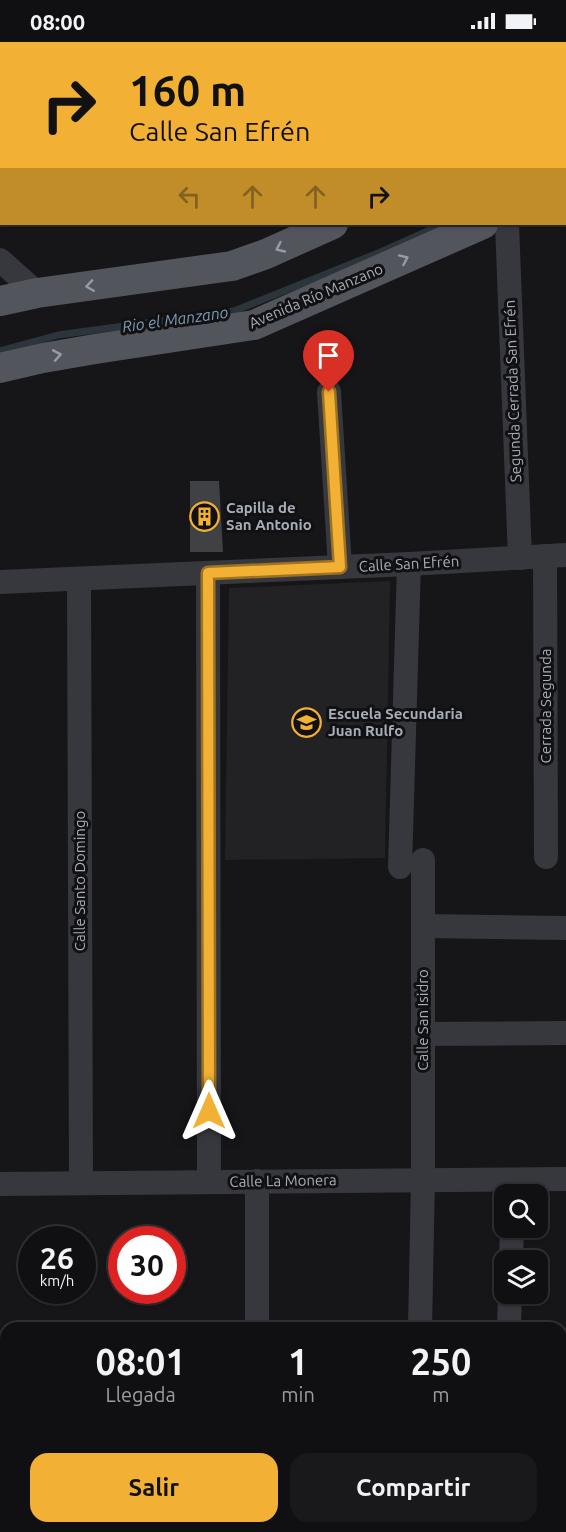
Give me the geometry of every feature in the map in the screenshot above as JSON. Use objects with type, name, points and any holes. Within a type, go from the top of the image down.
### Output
[{"type":"main road","points":[[0,301],[37,293],[232,266],[266,254],[331,225]]},
{"type":"main road","name":"Avenida Río Manzano","points":[[0,368],[64,354],[254,325],[481,225]]},
{"type":"street","name":"Segunda Cerrada San Efrén","points":[[507,225],[520,558]]},
{"type":"street","points":[[0,261],[37,293]]},
{"type":"street","points":[[329,392],[340,567]]},
{"type":"street","name":"Calle San Efrén","points":[[0,582],[409,564],[556,555]]},
{"type":"street","name":"Cerrada Segunda","points":[[546,856],[556,555]]},
{"type":"street","points":[[400,867],[409,564]]},
{"type":"street","points":[[208,573],[209,1181]]},
{"type":"street","name":"Calle Santo Domingo","points":[[79,579],[81,1183]]},
{"type":"street","name":"Calle San Isidro","points":[[420,1322],[423,1179],[423,860]]},
{"type":"street","points":[[424,926],[566,928]]},
{"type":"street","points":[[423,1034],[566,1033]]},
{"type":"street","name":"Calle La Monera","points":[[0,1184],[423,1179],[494,1185]]},
{"type":"street","name":"Calle La Monera","points":[[533,1184],[566,1179]]},
{"type":"street","points":[[257,1181],[257,1322]]},
{"type":"street","points":[[509,1322],[510,1304]]},
{"type":"shaded area","name":"Escuela Secundaria Juan Rulfo","points":[[390,581],[385,858],[225,860],[229,588]]},
{"type":"building","name":"Capilla de San Antonio","points":[[190,481],[219,481],[223,552],[190,552]]},
{"type":"waterway","name":"Rio el Manzano","points":[[0,351],[58,335],[234,311],[383,251],[441,225]]},
{"type":"place","name":"Capilla de San Antonio","points":[[205,517]]},
{"type":"place","name":"Escuela Secundaria Juan Rulfo","points":[[307,723]]},
{"type":"route","points":[[209,1111],[208,573],[340,567],[329,392]]}]
